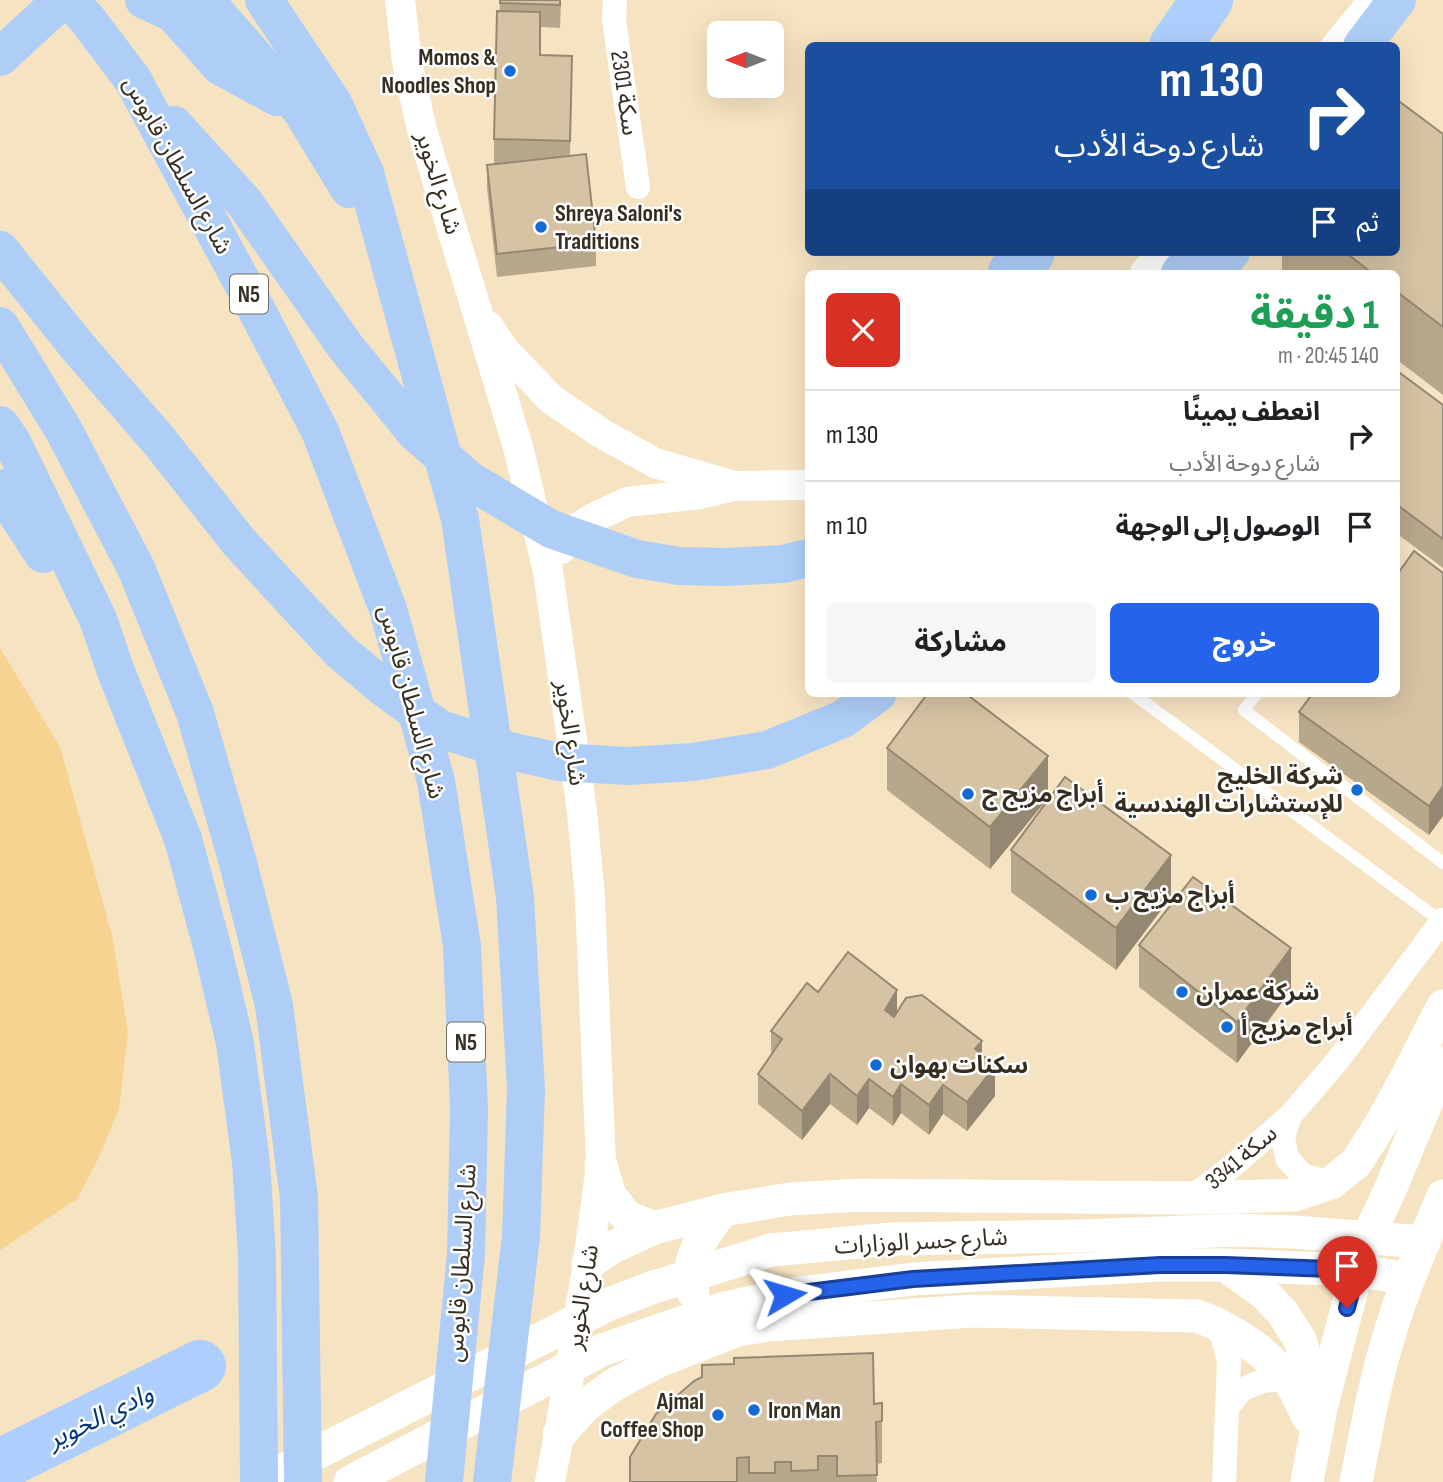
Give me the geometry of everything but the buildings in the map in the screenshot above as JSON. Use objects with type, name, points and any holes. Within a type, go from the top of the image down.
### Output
[{"type":"highway","points":[[0,57],[52,9],[71,0]]},
{"type":"highway","name":"شارع السلطان قابوس","points":[[71,0],[133,80],[320,431],[388,609],[436,781],[462,946],[469,1109],[466,1254],[444,1482]]},
{"type":"highway","points":[[144,0],[173,13],[220,66],[301,110]]},
{"type":"highway","points":[[205,0],[301,110],[385,247]]},
{"type":"highway","points":[[264,0],[332,103],[365,173],[460,519],[514,897],[526,1089],[521,1237],[492,1482]]},
{"type":"highway","points":[[1365,42],[1397,0]]},
{"type":"highway","points":[[1384,42],[1410,0]]},
{"type":"highway","points":[[133,80],[244,202],[345,346],[415,432],[469,480],[551,529],[636,559],[679,566],[726,567],[783,564],[805,559]]},
{"type":"highway","points":[[0,250],[160,442],[239,542],[288,596],[340,651],[384,688],[440,729],[510,751],[559,762],[628,766],[693,762],[767,751],[843,719],[873,697]]},
{"type":"highway","points":[[1182,270],[1194,256]]},
{"type":"highway","points":[[0,326],[63,429],[136,568],[195,713],[237,859],[274,1005],[299,1198],[303,1482]]},
{"type":"highway","points":[[0,425],[12,442],[98,619],[183,839],[236,1043],[251,1162],[257,1255],[260,1482]]},
{"type":"highway","points":[[0,488],[116,670]]},
{"type":"main road","points":[[588,1263],[654,1228],[723,1210],[790,1199],[861,1195],[1191,1198],[1294,1195],[1331,1183],[1356,1163],[1408,1076],[1443,1006]]},
{"type":"main road","points":[[1307,1482],[1321,1408],[1357,1270],[1368,1237],[1443,1063]]},
{"type":"main road","points":[[601,1165],[610,1196],[627,1217],[654,1228]]},
{"type":"main road","points":[[1356,1482],[1388,1337],[1408,1279],[1443,1196]]},
{"type":"main road","points":[[723,1210],[694,1252],[691,1285],[698,1310],[708,1326],[719,1329],[729,1320]]},
{"type":"main road","name":"شارع جسر الوزارات","points":[[260,1482],[607,1305],[651,1288],[771,1250],[892,1239],[1238,1230],[1424,1242]]},
{"type":"main road","name":"شارع جسر الوزارات","points":[[350,1482],[602,1350],[729,1320],[785,1295],[913,1279],[1160,1265],[1357,1270],[1408,1279]]},
{"type":"main road","points":[[1225,1265],[1264,1293],[1282,1312],[1300,1340],[1307,1363],[1307,1482]]},
{"type":"main road","points":[[559,1435],[585,1406],[615,1384],[729,1320],[768,1325],[972,1311],[1197,1316],[1219,1324],[1259,1350],[1296,1392],[1308,1417]]},
{"type":"street","name":"شارع الخوير","points":[[400,0],[407,62],[422,130],[518,447],[548,571],[582,813],[590,897],[601,1165],[588,1263],[550,1482]]},
{"type":"street","name":"سكة 2301","points":[[615,0],[614,20],[638,187]]},
{"type":"street","points":[[1339,42],[1374,0]]},
{"type":"street","points":[[1148,270],[1160,256]]},
{"type":"street","points":[[476,307],[505,351],[551,400],[601,433],[655,463],[734,486]]},
{"type":"street","points":[[548,571],[572,531],[627,502],[700,494],[734,486],[805,485]]},
{"type":"street","name":"سكة 3341","points":[[1191,1198],[1290,1116],[1338,1060],[1442,921]]},
{"type":"street","name":"سكة 3341","points":[[1290,1116],[1283,1137],[1287,1158],[1302,1175],[1331,1183]]},
{"type":"street","points":[[1219,1324],[1229,1361],[1224,1482]]},
{"type":"street","points":[[1227,1408],[1241,1390],[1262,1381],[1286,1380]]},
{"type":"lane","points":[[1141,697],[1442,921]]},
{"type":"lane","points":[[1254,697],[1244,710],[1443,863]]},
{"type":"shaded area","points":[[0,648],[60,747],[112,935],[128,1032],[119,1109],[98,1159],[77,1199],[0,1250]]},
{"type":"waterway","name":"وادي الخوير","points":[[1178,42],[1207,0]]},
{"type":"waterway","name":"وادي الخوير","points":[[1016,270],[1026,256]]},
{"type":"waterway","name":"وادي الخوير","points":[[0,1465],[200,1366]]},
{"type":"place","name":"Momos & Noodles Shop","points":[[510,71]]},
{"type":"place","name":"Shreya Saloni's Traditions","points":[[541,227]]},
{"type":"place","name":"شركة الخليج للإستشارات الهندسية","points":[[1357,790]]},
{"type":"place","name":"أبراج مزيج ج","points":[[968,794]]},
{"type":"place","name":"أبراج مزيج ب","points":[[1091,895]]},
{"type":"place","name":"شركة عمران","points":[[1182,992]]},
{"type":"place","name":"أبراج مزيج أ","points":[[1227,1027]]},
{"type":"place","name":"سكنات بهوان","points":[[876,1065]]},
{"type":"place","name":"Iron Man","points":[[754,1410]]},
{"type":"place","name":"Ajmal Coffee Shop","points":[[718,1415]]},
{"type":"route","points":[[785,1295],[913,1279],[1160,1265],[1225,1265],[1357,1270],[1347,1308]]}]
